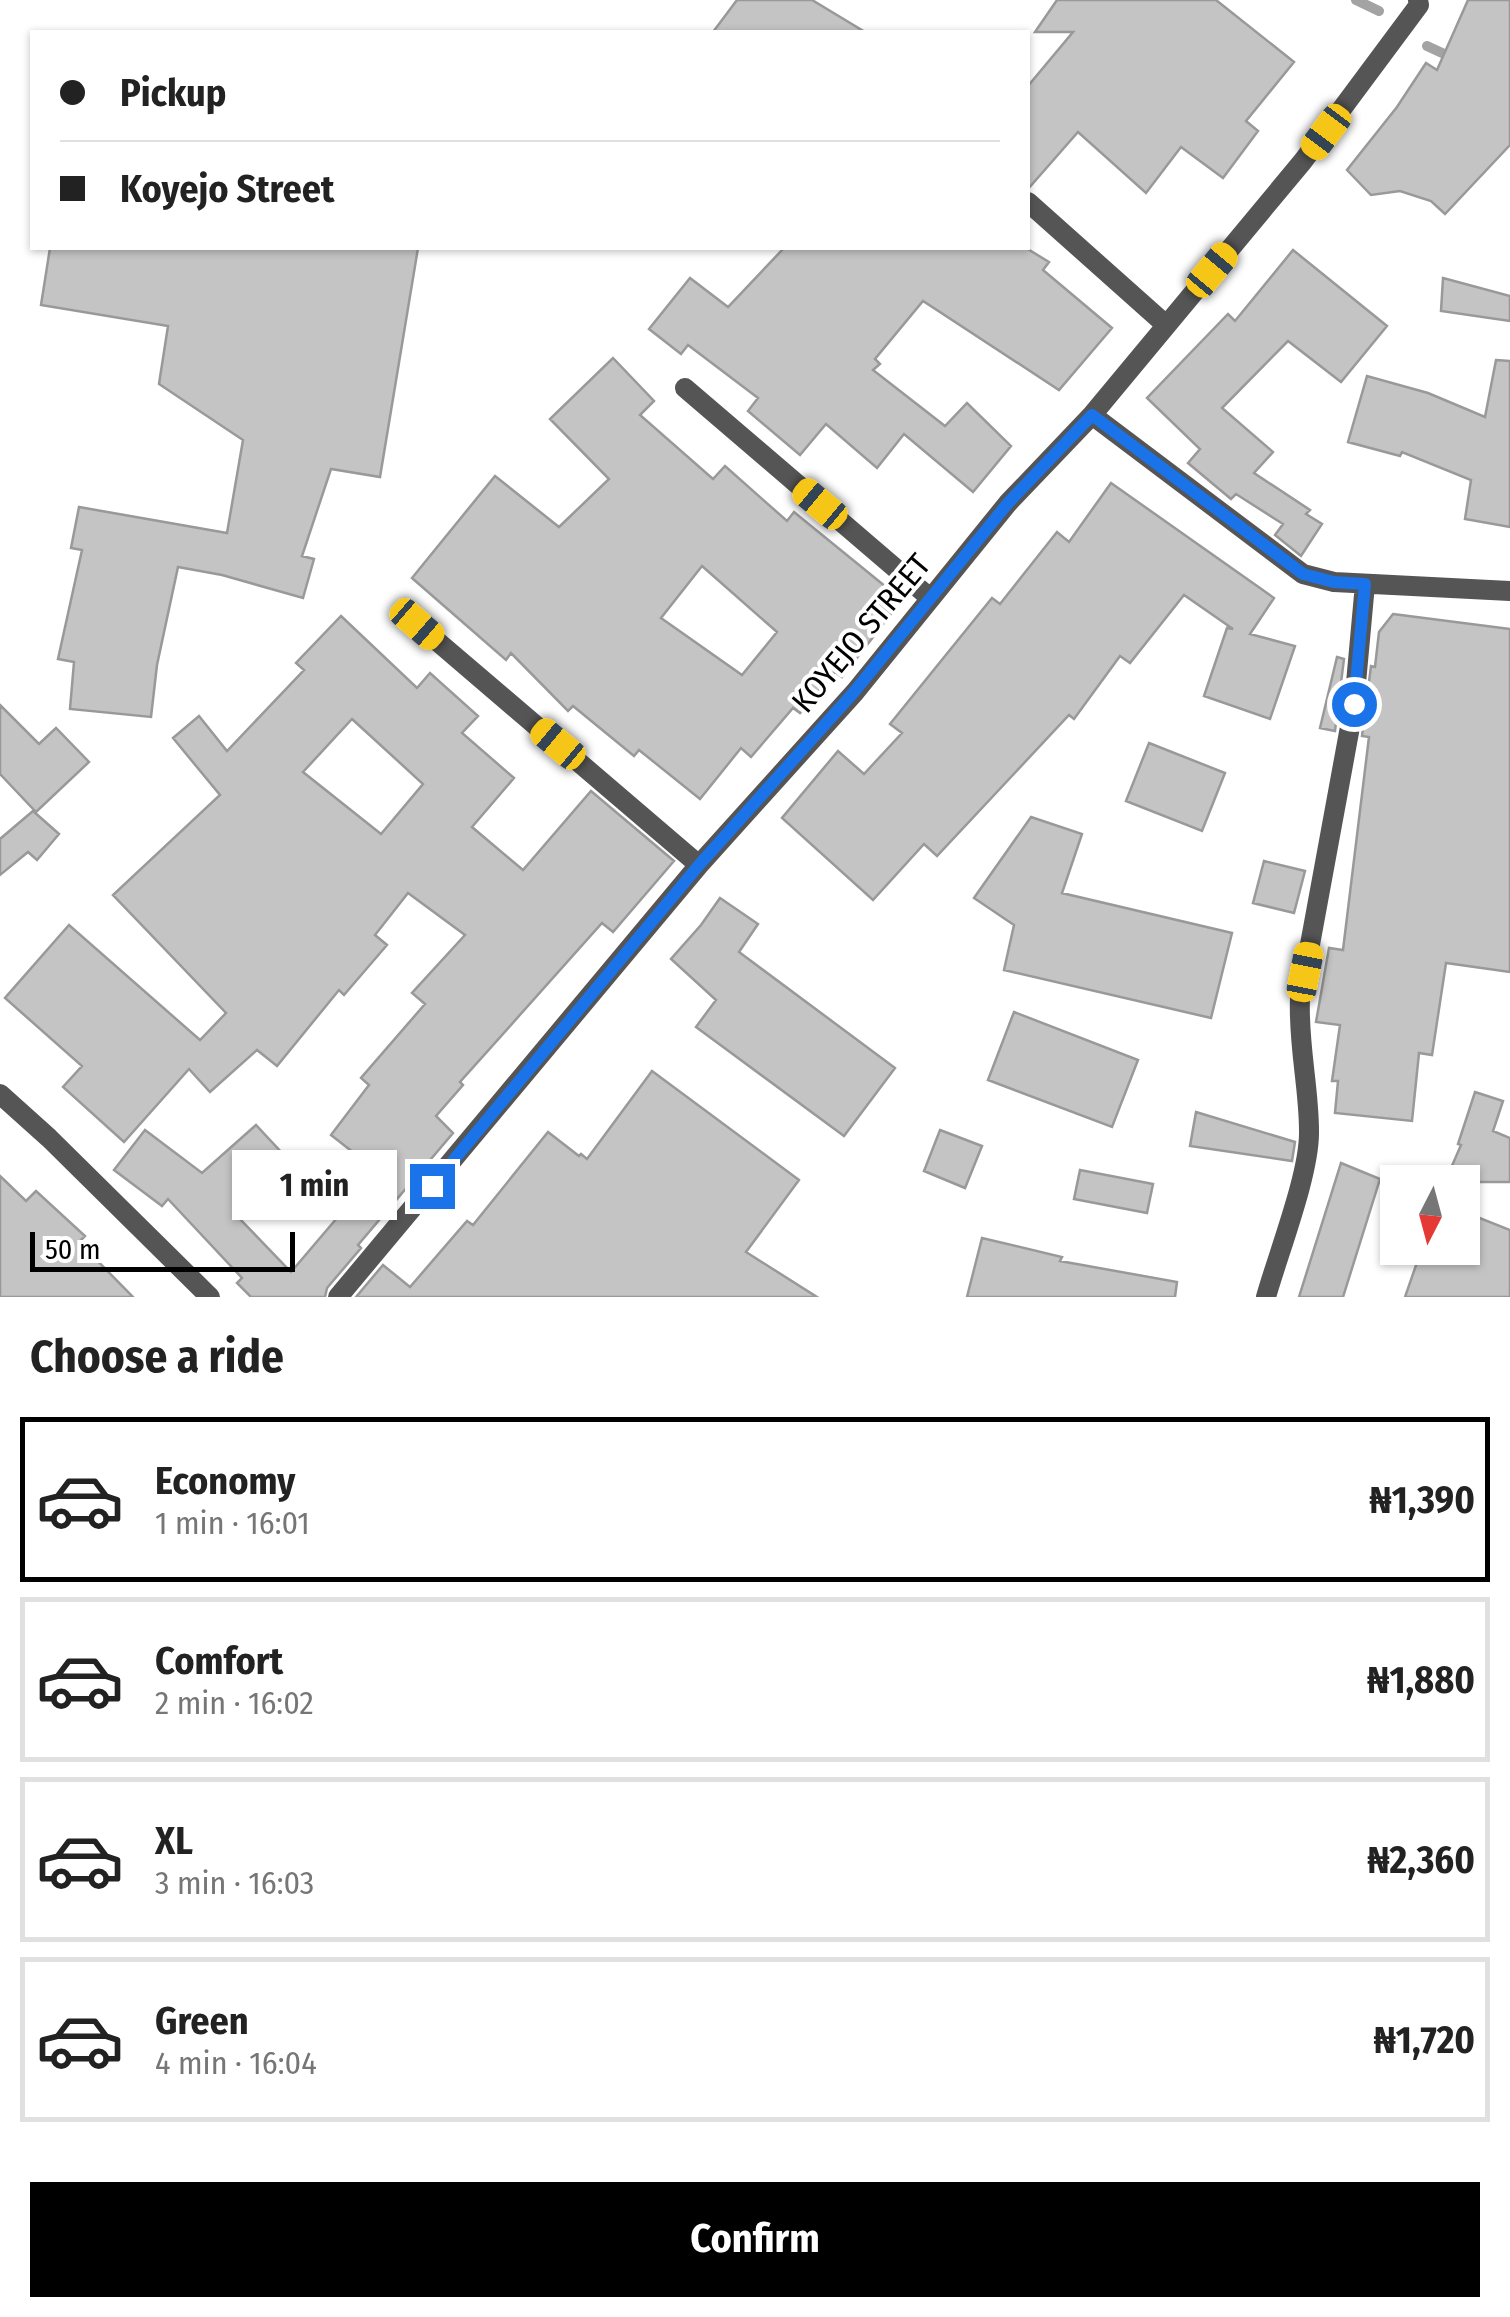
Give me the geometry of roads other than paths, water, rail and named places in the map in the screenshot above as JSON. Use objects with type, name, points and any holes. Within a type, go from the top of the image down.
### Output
[{"type":"street","name":"KOYEJO STREET","points":[[338,1297],[699,865],[854,692],[1008,503],[1092,415],[1303,161],[1392,43],[1418,0]]},
{"type":"street","points":[[1030,204],[1166,325]]},
{"type":"street","points":[[685,388],[929,598]]},
{"type":"street","points":[[1092,415],[1303,574],[1334,582],[1510,591]]},
{"type":"street","points":[[1266,1297],[1310,1134],[1298,1034],[1300,999],[1354,704],[1365,584]]},
{"type":"street","points":[[417,624],[699,865]]},
{"type":"street","points":[[0,1094],[210,1297]]},
{"type":"waterway","points":[[1356,0],[1379,11]]},
{"type":"waterway","points":[[1427,46],[1455,59]]}]
